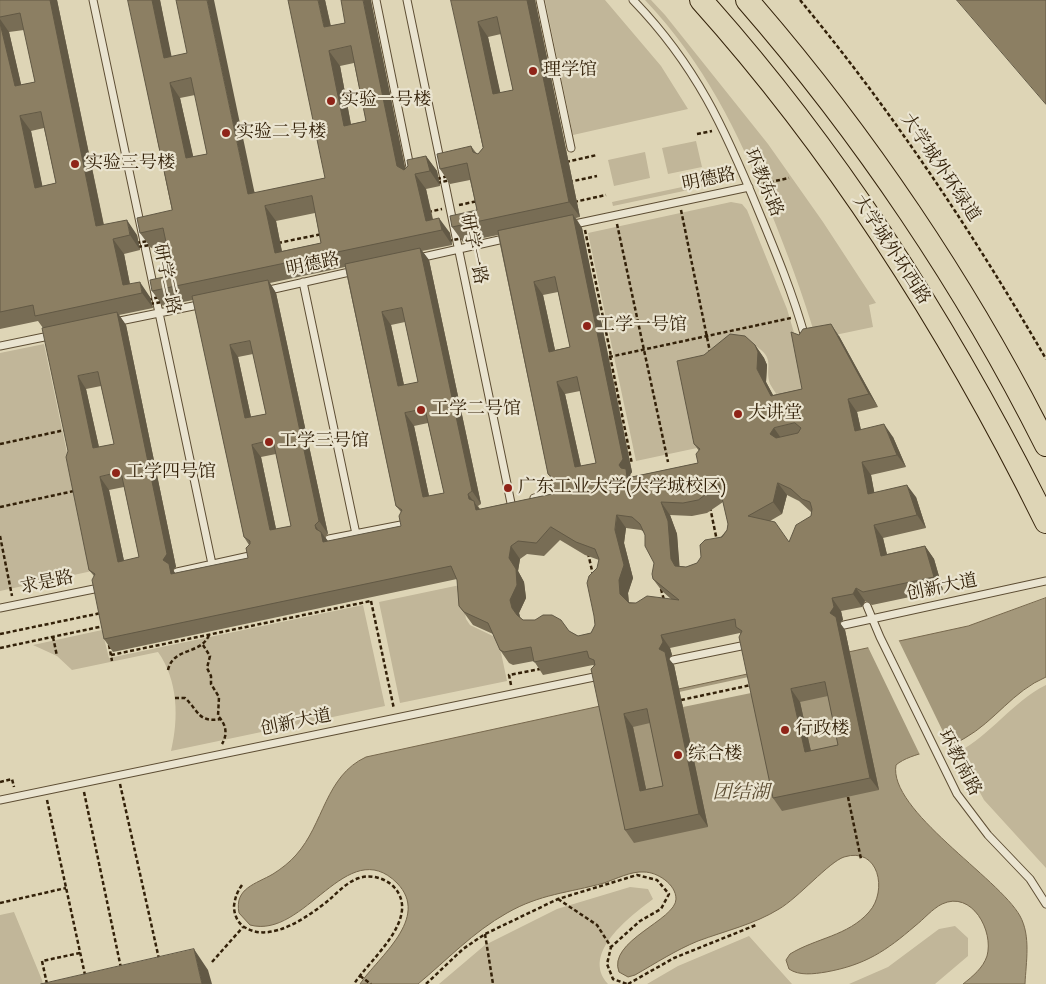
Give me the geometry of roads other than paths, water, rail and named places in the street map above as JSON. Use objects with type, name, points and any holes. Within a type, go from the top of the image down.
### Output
[{"type":"main road","name":"大学城外环西路","points":[[701,0],[752,59],[820,146],[891,248],[943,330],[1045,509]]},
{"type":"main road","name":"大学城外环西路","points":[[747,0],[847,126],[920,229],[972,312],[1046,445]]},
{"type":"lane","name":"研学二路","points":[[93,0],[212,564]]},
{"type":"lane","points":[[376,0],[411,170]]},
{"type":"lane","name":"研学一路","points":[[407,0],[511,503]]},
{"type":"lane","points":[[540,0],[571,148]]},
{"type":"lane","name":"环教东路","points":[[633,0],[662,30],[707,96],[749,186],[783,269],[807,343]]},
{"type":"lane","name":"明德路","points":[[562,227],[749,186]]},
{"type":"lane","points":[[410,260],[516,237]]},
{"type":"lane","name":"明德路","points":[[254,293],[365,269]]},
{"type":"lane","points":[[302,282],[356,534]]},
{"type":"lane","points":[[108,324],[208,303]]},
{"type":"lane","points":[[0,346],[63,333]]},
{"type":"lane","points":[[45,337],[47,346]]},
{"type":"lane","points":[[530,499],[558,492]]},
{"type":"lane","points":[[502,505],[520,501]]},
{"type":"lane","points":[[329,539],[406,524]]},
{"type":"lane","points":[[177,572],[254,555]]},
{"type":"lane","name":"创新大道","points":[[844,625],[1046,581]]},
{"type":"lane","name":"求是路","points":[[0,608],[99,588]]},
{"type":"lane","points":[[867,606],[872,619]]},
{"type":"lane","name":"环教南路","points":[[872,619],[939,759],[972,816],[1030,879],[1046,904]]},
{"type":"lane","points":[[673,660],[746,645]]},
{"type":"lane","name":"创新大道","points":[[0,800],[599,676]]},
{"type":"water","name":"团结湖","points":[[1046,598],[1046,677],[1024,690],[986,723],[965,738],[910,757],[896,765],[898,783],[909,802],[926,823],[991,883],[1008,900],[1020,916],[1027,941],[1025,984],[963,984],[983,964],[987,956],[987,935],[984,925],[971,908],[963,903],[953,901],[938,906],[894,943],[864,961],[840,969],[817,973],[802,974],[789,969],[786,960],[790,954],[842,932],[861,920],[875,903],[879,882],[877,872],[865,858],[856,855],[838,860],[787,904],[770,914],[698,941],[628,977],[619,972],[618,961],[623,950],[665,915],[673,907],[676,899],[673,888],[665,880],[654,874],[639,872],[629,874],[604,883],[543,898],[519,907],[483,929],[418,984],[360,984],[398,936],[405,923],[408,910],[406,896],[397,883],[379,871],[361,871],[343,878],[289,918],[270,925],[250,925],[239,913],[238,905],[243,892],[253,884],[279,870],[296,855],[313,829],[333,788],[352,765],[366,757],[968,626]]},
{"type":"place","name":"理学馆","points":[[533,71]]},
{"type":"place","name":"实验一号楼","points":[[331,101]]},
{"type":"place","name":"实验二号楼","points":[[226,133]]},
{"type":"place","name":"实验三号楼","points":[[75,164]]},
{"type":"place","name":"工学一号馆","points":[[587,326]]},
{"type":"place","name":"工学二号馆","points":[[421,410]]},
{"type":"place","name":"大讲堂","points":[[738,414]]},
{"type":"place","name":"工学三号馆","points":[[269,442]]},
{"type":"place","name":"工学四号馆","points":[[116,473]]},
{"type":"place","name":"广东工业大学(大学城校区)","points":[[508,488]]},
{"type":"place","name":"行政楼","points":[[785,730]]},
{"type":"place","name":"综合楼","points":[[678,755]]}]
